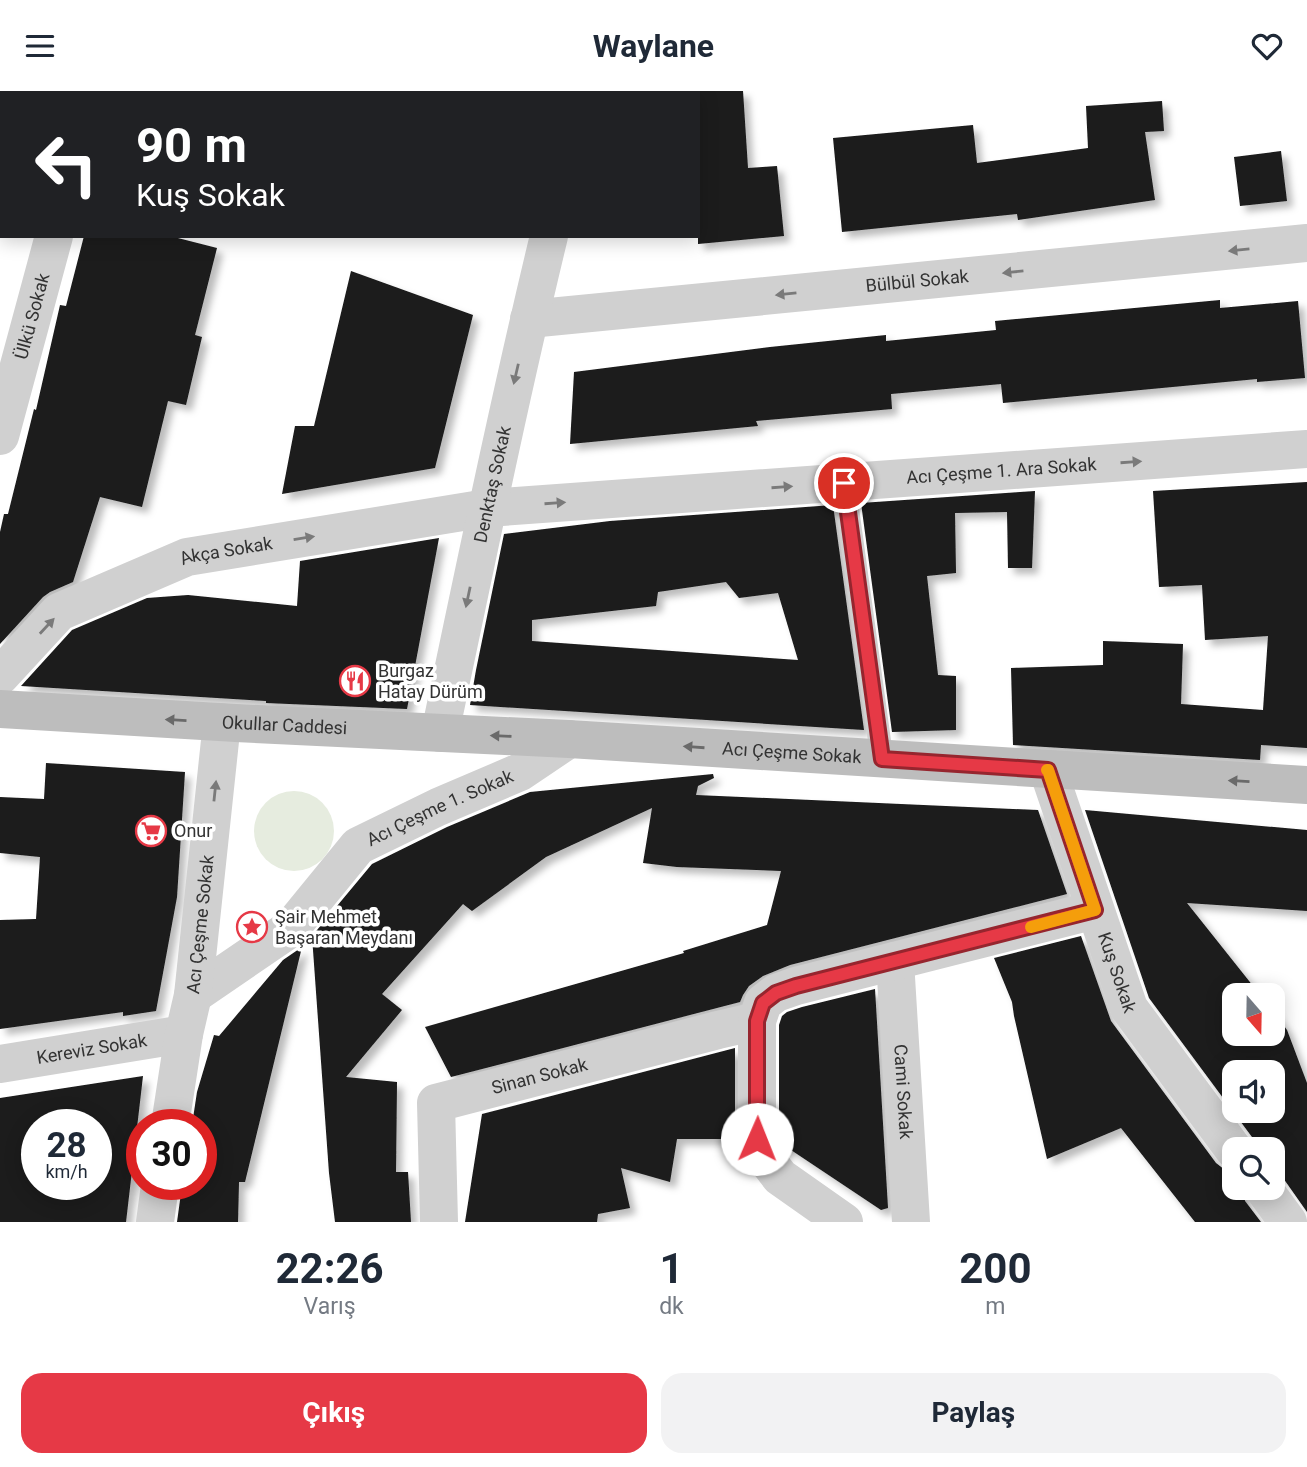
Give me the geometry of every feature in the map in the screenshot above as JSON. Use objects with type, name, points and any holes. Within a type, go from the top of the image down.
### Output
[{"type":"main road","name":"Okullar Caddesi","points":[[0,709],[569,739]]},
{"type":"main road","name":"Acı Çeşme Sokak","points":[[569,739],[1307,785]]},
{"type":"street","name":"Ülkü Sokak","points":[[0,436],[53,238]]},
{"type":"street","name":"Denktaş Sokak","points":[[440,733],[486,508],[549,238]]},
{"type":"street","name":"Bülbül Sokak","points":[[529,319],[1307,243]]},
{"type":"street","name":"Acı Çeşme 1. Ara Sokak","points":[[486,508],[1307,449]]},
{"type":"street","name":"Akça Sokak","points":[[0,676],[60,612],[187,557],[486,508]]},
{"type":"street","name":"Acı Çeşme Sokak","points":[[172,1109],[193,995],[222,722]]},
{"type":"street","name":"Acı Çeşme 1. Sokak","points":[[193,995],[291,928],[358,846],[438,807],[520,772],[569,739]]},
{"type":"street","name":"Kuş Sokak","points":[[1048,770],[1129,1009],[1224,1137]]},
{"type":"street","points":[[844,1222],[780,1177],[766,1160],[757,1139],[757,1021],[763,1003],[776,993],[827,978],[1095,910]]},
{"type":"street","name":"Cami Sokak","points":[[895,961],[911,1222]]},
{"type":"street","name":"Sinan Sokak","points":[[439,1222],[436,1103],[757,1021]]},
{"type":"street","name":"Kereviz Sokak","points":[[0,1064],[184,1034]]},
{"type":"street","points":[[155,1222],[158,1200]]},
{"type":"street","points":[[1272,1200],[1288,1222]]},
{"type":"lane","points":[[844,483],[882,759]]},
{"type":"shaded area","points":[[294,791],[309,794],[322,803],[331,816],[334,831],[331,846],[322,859],[309,868],[294,871],[279,868],[266,859],[257,846],[254,831],[257,816],[266,803],[279,794]]},
{"type":"building","points":[[700,91],[743,91],[748,168],[777,166],[784,236],[698,244]]},
{"type":"building","points":[[1162,101],[1164,131],[1145,132],[1155,200],[1018,220],[1017,214],[842,232],[833,138],[973,125],[977,163],[1088,148],[1086,106]]},
{"type":"building","points":[[1281,151],[1287,201],[1240,206],[1234,157]]},
{"type":"building","points":[[83,238],[178,238],[217,248],[195,335],[202,337],[186,405],[168,401],[142,507],[100,497],[73,582],[43,597],[0,644],[0,532],[4,514],[8,514],[34,409],[36,410],[60,305],[66,306]]},
{"type":"building","points":[[351,271],[473,315],[435,468],[282,494],[295,426],[314,426]]},
{"type":"building","points":[[1220,300],[1220,308],[1298,301],[1305,378],[1257,382],[1257,379],[1003,403],[1001,384],[891,394],[892,409],[756,421],[758,426],[570,444],[574,372],[886,335],[886,341],[996,330],[995,321]]},
{"type":"building","points":[[1307,482],[1307,748],[1261,745],[1260,760],[1013,745],[1011,668],[1103,665],[1103,641],[1183,644],[1181,704],[1263,710],[1268,636],[1205,640],[1202,585],[1159,587],[1153,491]]},
{"type":"building","points":[[1035,491],[1032,568],[1008,568],[1007,512],[955,513],[956,573],[927,576],[938,675],[956,676],[956,730],[892,732],[861,503]]},
{"type":"building","points":[[833,505],[864,730],[470,705],[504,534],[610,521]],"holes":[[[726,582],[739,598],[778,593],[798,660],[532,641],[532,620],[656,606],[658,592]]]},
{"type":"building","points":[[439,538],[407,709],[266,703],[21,686],[72,630],[147,598],[188,595],[297,606],[300,561]]},
{"type":"building","points":[[46,763],[185,772],[177,897],[156,1011],[123,1016],[123,1012],[0,1029],[0,920],[36,919],[40,857],[0,853],[0,797],[44,799]]},
{"type":"building","points":[[713,774],[714,778],[698,786],[696,795],[1038,810],[1067,894],[790,965],[763,976],[749,986],[740,1002],[451,1077],[425,1027],[684,953],[683,951],[767,925],[781,871],[643,863],[652,808],[546,857],[472,911],[463,904],[382,994],[402,1010],[346,1077],[397,1082],[396,1172],[408,1172],[411,1222],[335,1222],[312,936],[372,864],[447,827],[530,792]]},
{"type":"building","points":[[1085,810],[1307,830],[1307,911],[1187,903],[1251,983],[1222,983],[1222,1047],[1284,1047],[1285,1027],[1287,1030],[1307,1083],[1307,1212],[1285,1181],[1285,1137],[1252,1137],[1242,1123],[1285,1123],[1285,1060],[1222,1060],[1222,1097],[1149,998]]},
{"type":"building","points":[[1081,936],[1111,1021],[1222,1168],[1222,1200],[1245,1200],[1261,1222],[1195,1222],[1121,1128],[1047,1159],[1012,1002],[994,958]]},
{"type":"building","points":[[302,947],[245,1182],[239,1182],[238,1222],[177,1222],[180,1200],[217,1200],[217,1109],[194,1109],[214,1035],[219,1036],[283,960]]},
{"type":"building","points":[[875,989],[888,1208],[881,1210],[785,1146],[779,1134],[779,1025],[782,1016],[802,1007]]},
{"type":"building","points":[[735,1048],[735,1139],[677,1139],[670,1182],[621,1168],[630,1208],[598,1214],[597,1222],[465,1222],[482,1114]]},
{"type":"building","points":[[143,1076],[139,1109],[126,1109],[126,1200],[129,1200],[126,1222],[0,1222],[0,1098]]},
{"type":"slow traffic","points":[[1031,927],[1095,910],[1047,770]]},
{"type":"place","name":"Burgaz Hatay Dürüm","points":[[355,681]]},
{"type":"place","name":"Onur","points":[[151,831]]},
{"type":"place","name":"Şair Mehmet Başaran Meydanı","points":[[252,927]]},
{"type":"route","points":[[757,1139],[757,1021],[763,1003],[776,993],[1095,910],[1048,770],[882,759],[844,483]]}]
